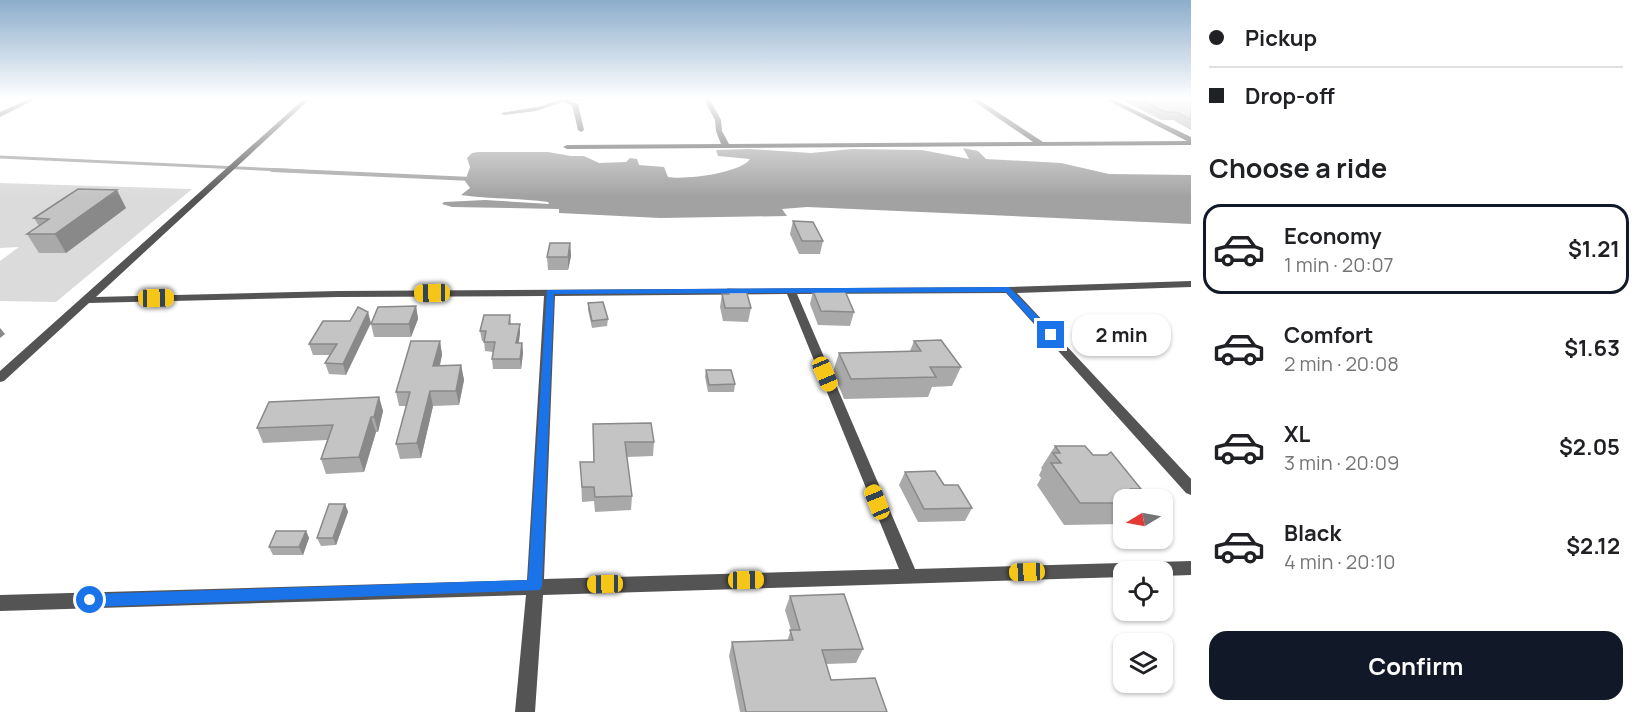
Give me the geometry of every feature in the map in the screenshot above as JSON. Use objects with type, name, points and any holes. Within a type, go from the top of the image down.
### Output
[{"type":"street","points":[[0,378],[270,131]]},
{"type":"street","points":[[720,131],[726,146]]},
{"type":"street","points":[[1022,131],[1041,144]]},
{"type":"street","points":[[1172,131],[1191,141]]},
{"type":"street","points":[[567,147],[1191,141]]},
{"type":"street","points":[[85,300],[550,292],[1009,290],[1191,284]]},
{"type":"street","points":[[790,290],[909,576]]},
{"type":"street","points":[[1009,290],[1191,489]]},
{"type":"street","points":[[525,712],[535,586],[550,292]]},
{"type":"street","points":[[0,603],[1191,568]]},
{"type":"shaded area","points":[[963,148],[978,151],[986,159],[1061,163],[1109,174],[1191,175],[1191,224],[807,207],[782,209],[787,216],[660,218],[559,213],[559,209],[452,207],[442,204],[444,202],[485,200],[549,204],[548,202],[461,195],[470,188],[465,181],[470,167],[467,158],[472,153],[478,152],[548,152],[584,156],[599,163],[626,162],[630,158],[637,159],[639,165],[664,167],[668,177],[676,178],[725,172],[745,164],[750,159],[718,156],[716,150],[749,149],[811,153],[852,149],[922,150],[969,159]]},
{"type":"shaded area","points":[[0,183],[192,189],[56,302],[0,301],[0,261],[19,247],[0,248]]},
{"type":"building","points":[[78,189],[117,190],[55,234],[27,234],[49,219],[34,218]]},
{"type":"building","points":[[793,221],[813,222],[823,241],[802,241]]},
{"type":"building","points":[[550,243],[570,243],[568,257],[547,257]]},
{"type":"building","points":[[728,289],[746,290],[751,308],[725,308],[722,294],[729,294]]},
{"type":"building","points":[[813,291],[845,291],[854,312],[821,311]]},
{"type":"building","points":[[603,302],[608,319],[592,321],[588,303]]},
{"type":"building","points":[[416,306],[409,324],[371,324],[378,307]]},
{"type":"building","points":[[358,307],[368,312],[343,364],[325,363],[337,344],[309,344],[323,321],[350,321]]},
{"type":"building","points":[[484,315],[510,315],[509,324],[520,324],[516,343],[522,343],[520,359],[492,359],[495,342],[484,342],[486,331],[480,331]]},
{"type":"building","points":[[941,340],[961,367],[930,367],[936,377],[851,379],[839,353],[921,351],[914,341]]},
{"type":"building","points":[[411,341],[440,341],[433,366],[461,365],[456,391],[430,391],[417,443],[396,444],[410,392],[396,392]]},
{"type":"building","points":[[706,370],[731,370],[735,384],[709,385]]},
{"type":"building","points":[[379,397],[359,457],[321,459],[333,425],[257,428],[269,402]]},
{"type":"building","points":[[651,423],[654,442],[625,442],[632,496],[595,497],[594,487],[582,487],[580,462],[594,462],[593,424]]},
{"type":"building","points":[[1055,446],[1085,446],[1093,455],[1107,455],[1111,452],[1141,489],[1113,489],[1113,503],[1080,503],[1051,463],[1061,463],[1053,453],[1060,453]]},
{"type":"building","points":[[935,471],[944,485],[958,485],[972,508],[924,509],[905,472]]},
{"type":"building","points":[[329,504],[345,504],[333,538],[317,538]]},
{"type":"building","points":[[276,531],[306,531],[299,547],[269,547]]},
{"type":"building","points":[[844,594],[863,649],[822,650],[831,680],[875,678],[887,712],[746,712],[732,642],[793,640],[790,630],[800,630],[790,596]]},
{"type":"waterway","points":[[0,157],[304,171]]},
{"type":"waterway","points":[[272,170],[472,179]]},
{"type":"route","points":[[90,600],[535,586],[550,292],[1009,290],[1051,335]]}]
